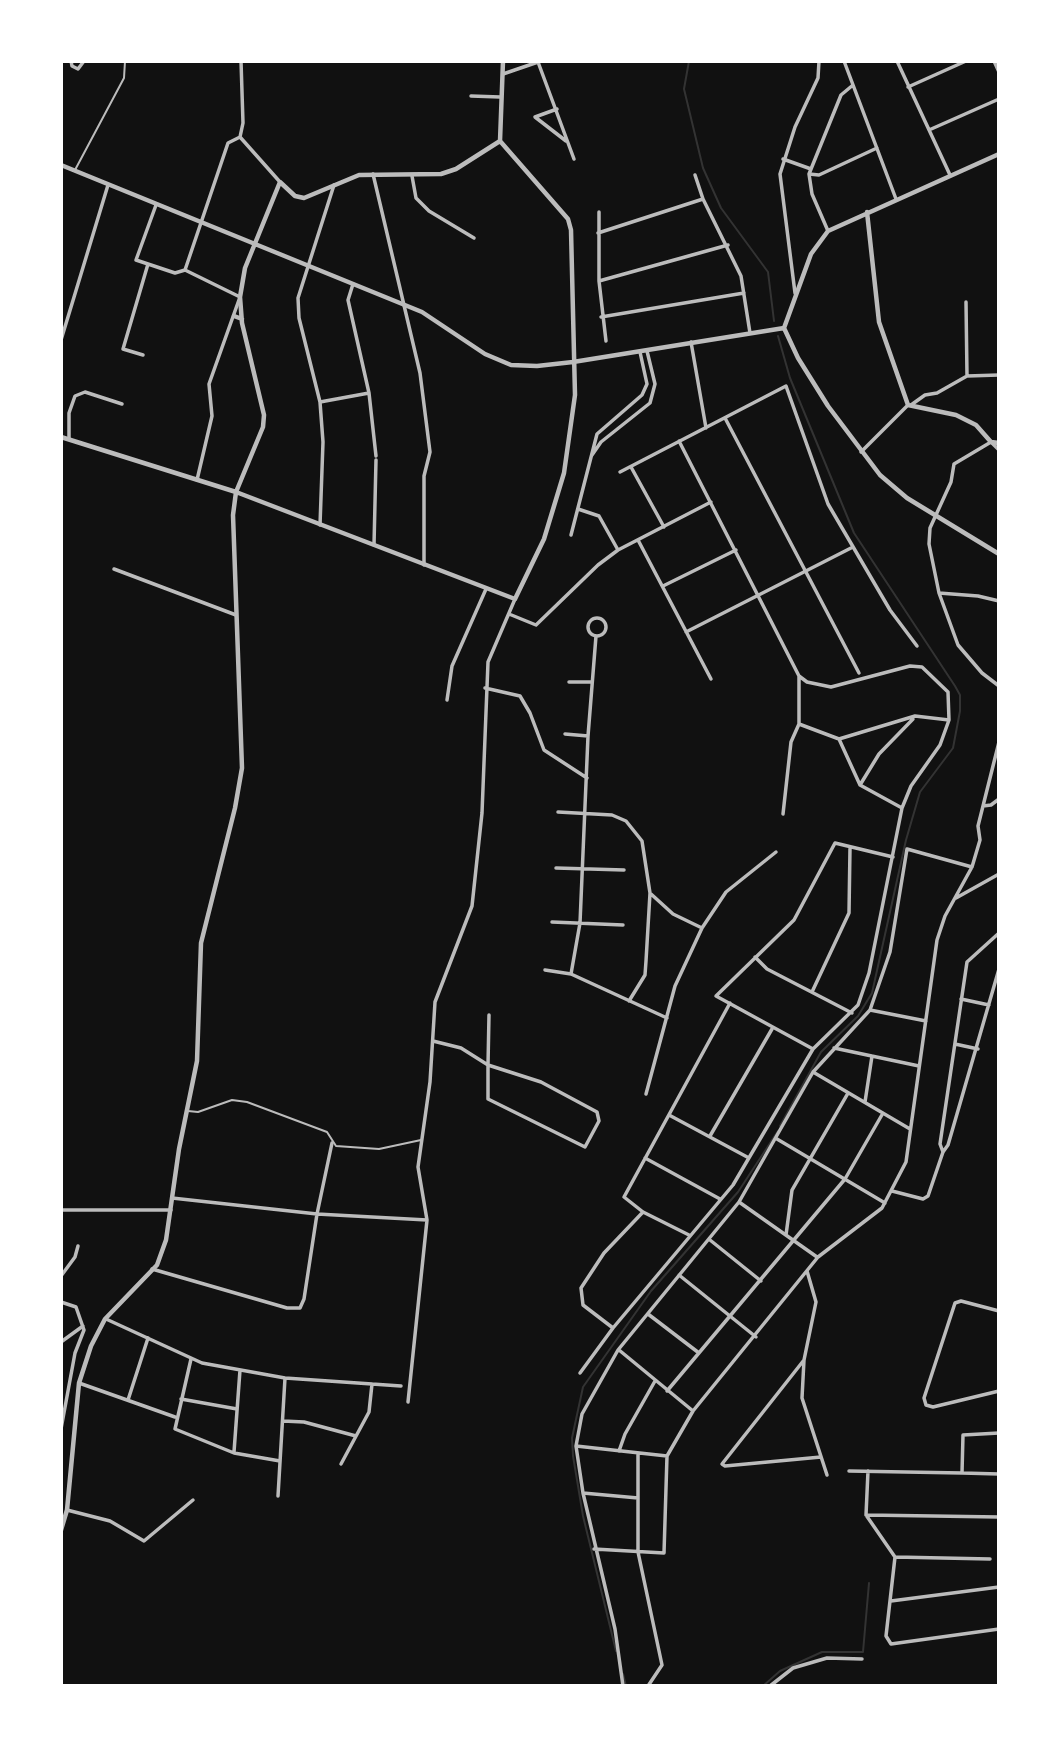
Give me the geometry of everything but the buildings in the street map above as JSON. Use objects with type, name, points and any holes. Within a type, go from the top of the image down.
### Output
[{"type":"street","points":[[71,61],[72,66],[78,69],[84,61]]},
{"type":"street","points":[[240,137],[243,123],[241,61]]},
{"type":"street","points":[[408,1402],[427,1220],[418,1167],[435,1002],[472,906],[482,813],[488,662],[544,539],[564,473],[575,395],[571,230],[568,219],[500,141],[503,61]]},
{"type":"street","points":[[796,295],[780,174],[783,159],[818,78],[819,61]]},
{"type":"street","points":[[844,61],[896,199]]},
{"type":"street","points":[[897,61],[950,176]]},
{"type":"street","points":[[908,87],[966,61]]},
{"type":"street","points":[[994,61],[999,72]]},
{"type":"street","points":[[501,75],[540,62],[574,159]]},
{"type":"street","points":[[828,231],[812,194],[810,172],[841,95],[853,85]]},
{"type":"street","points":[[471,96],[500,97]]},
{"type":"street","points":[[929,131],[999,99]]},
{"type":"street","points":[[557,108],[536,117],[568,142]]},
{"type":"street","points":[[240,137],[280,183],[295,196],[304,198],[335,183],[372,174],[412,176],[449,172],[500,141]]},
{"type":"street","points":[[186,270],[228,143],[240,137]]},
{"type":"street","points":[[783,159],[819,175],[877,148]]},
{"type":"street","points":[[999,154],[828,231],[811,254],[784,328],[798,358],[861,452],[880,475],[936,516],[999,554]]},
{"type":"street","points":[[61,165],[404,304],[422,312],[485,354],[511,365],[537,366],[573,362],[784,328]]},
{"type":"street","points":[[372,174],[420,373],[430,452],[424,476],[424,565]]},
{"type":"street","points":[[695,174],[703,199],[741,276],[750,333]]},
{"type":"street","points":[[412,176],[416,198],[429,211],[474,237]]},
{"type":"street","points":[[197,480],[212,416],[209,384],[240,297],[245,268],[280,183]]},
{"type":"street","points":[[320,524],[323,442],[320,401],[298,311],[299,286],[335,183]]},
{"type":"street","points":[[61,340],[108,185]]},
{"type":"street","points":[[598,234],[703,199]]},
{"type":"street","points":[[156,205],[136,260],[175,274],[186,270],[240,297]]},
{"type":"street","points":[[599,212],[598,281],[606,341]]},
{"type":"street","points":[[867,212],[879,322],[909,405]]},
{"type":"street","points":[[598,281],[728,246]]},
{"type":"street","points":[[143,355],[123,349],[148,264]]},
{"type":"street","points":[[353,284],[348,300],[369,393],[376,458],[374,545]]},
{"type":"street","points":[[601,317],[744,293]]},
{"type":"street","points":[[61,1530],[67,1510],[79,1383],[91,1346],[105,1319],[152,1269],[166,1240],[197,1060],[201,943],[236,808],[242,768],[233,515],[236,492],[263,427],[264,415],[242,320],[240,297]]},
{"type":"street","points":[[966,302],[967,376]]},
{"type":"street","points":[[234,316],[240,316],[242,320]]},
{"type":"street","points":[[691,342],[706,428]]},
{"type":"street","points":[[591,456],[601,442],[650,402],[655,384],[647,351]]},
{"type":"street","points":[[570,535],[597,434],[642,395],[647,384],[640,352]]},
{"type":"street","points":[[861,452],[909,405],[925,395],[937,393],[967,376],[999,375]]},
{"type":"street","points":[[620,472],[786,386],[828,504],[851,548],[890,610],[917,646]]},
{"type":"street","points":[[69,439],[69,413],[75,396],[85,392],[122,404]]},
{"type":"street","points":[[320,401],[369,393]]},
{"type":"street","points":[[909,405],[956,415],[975,425],[999,450]]},
{"type":"street","points":[[725,418],[859,673]]},
{"type":"street","points":[[61,436],[236,492],[515,599]]},
{"type":"street","points":[[679,442],[799,676],[799,724],[791,742],[783,814]]},
{"type":"street","points":[[998,684],[982,673],[964,654],[939,593],[929,544],[930,528],[951,482],[954,464],[991,442],[999,443]]},
{"type":"street","points":[[631,466],[663,527]]},
{"type":"street","points":[[509,614],[536,625],[598,565],[618,550],[711,502]]},
{"type":"street","points":[[578,509],[600,516],[618,550]]},
{"type":"street","points":[[638,540],[711,679]]},
{"type":"street","points":[[686,632],[851,548]]},
{"type":"street","points":[[662,587],[736,550]]},
{"type":"street","points":[[114,569],[236,615]]},
{"type":"street","points":[[447,699],[452,666],[486,589]]},
{"type":"street","points":[[939,593],[978,596],[999,601]]},
{"type":"street","points":[[598,617],[604,619],[607,627],[602,635],[596,636],[589,631],[588,624],[598,617]]},
{"type":"street","points":[[571,974],[580,923],[588,736],[596,636]]},
{"type":"street","points":[[580,1373],[613,1328],[733,1185],[813,1049],[852,1013],[863,993],[869,973],[902,808],[911,786],[940,745],[949,720],[948,692],[922,667],[910,666],[831,687],[807,682],[799,676]]},
{"type":"street","points":[[569,682],[592,682]]},
{"type":"street","points":[[485,688],[520,696],[530,713],[544,750],[587,778]]},
{"type":"street","points":[[799,724],[839,738],[915,716],[949,720]]},
{"type":"street","points":[[860,785],[879,754],[915,716]]},
{"type":"street","points":[[565,734],[588,736]]},
{"type":"street","points":[[839,738],[860,785],[902,808]]},
{"type":"street","points":[[594,1549],[662,1554],[666,1550],[667,1456],[693,1411],[756,1337],[818,1257],[885,1203],[892,1191],[906,1163],[937,940],[954,899],[972,867],[980,841],[978,826],[999,743]]},
{"type":"street","points":[[983,806],[991,805],[999,799]]},
{"type":"street","points":[[558,812],[612,815],[634,829],[646,858],[650,893],[645,975],[629,1000]]},
{"type":"street","points":[[813,1049],[772,1029],[716,996],[794,920],[835,843],[892,857]]},
{"type":"street","points":[[811,992],[849,913],[849,848]]},
{"type":"street","points":[[623,1686],[615,1629],[594,1549],[583,1493],[576,1446],[582,1414],[618,1350],[739,1202],[813,1072],[870,1010],[890,952],[907,849],[972,867]]},
{"type":"street","points":[[646,1094],[675,986],[702,928],[726,892],[776,852]]},
{"type":"street","points":[[556,868],[624,870]]},
{"type":"street","points":[[954,899],[999,874]]},
{"type":"street","points":[[650,893],[673,914],[702,928]]},
{"type":"street","points":[[552,922],[623,925]]},
{"type":"street","points":[[943,1152],[940,1144],[967,962],[999,933]]},
{"type":"street","points":[[755,957],[767,969],[852,1013]]},
{"type":"street","points":[[892,1191],[926,1198],[948,1145],[999,969]]},
{"type":"street","points":[[545,970],[571,974],[667,1018]]},
{"type":"street","points":[[961,999],[989,1005]]},
{"type":"street","points":[[689,1235],[643,1212],[624,1197],[730,1003]]},
{"type":"street","points":[[870,1010],[926,1021]]},
{"type":"street","points":[[433,1041],[461,1048],[488,1065],[541,1082],[597,1112],[599,1121],[585,1147],[488,1099],[488,1065],[489,1015]]},
{"type":"street","points":[[710,1136],[772,1029]]},
{"type":"street","points":[[955,1044],[978,1049]]},
{"type":"street","points":[[834,1048],[919,1066]]},
{"type":"street","points":[[865,1102],[872,1056]]},
{"type":"street","points":[[813,1072],[910,1129]]},
{"type":"street","points":[[786,1235],[790,1195],[848,1093]]},
{"type":"street","points":[[667,1391],[845,1179],[883,1113]]},
{"type":"street","points":[[669,1115],[749,1158]]},
{"type":"street","points":[[777,1139],[885,1203]]},
{"type":"street","points":[[152,1269],[287,1308],[300,1308],[304,1299],[317,1214],[332,1143]]},
{"type":"street","points":[[645,1158],[720,1199]]},
{"type":"street","points":[[172,1198],[317,1214],[427,1220]]},
{"type":"street","points":[[739,1202],[818,1257]]},
{"type":"street","points":[[61,1210],[171,1210]]},
{"type":"street","points":[[613,1328],[583,1305],[581,1288],[604,1253],[643,1212]]},
{"type":"street","points":[[710,1240],[761,1281]]},
{"type":"street","points":[[61,1276],[75,1257],[78,1247]]},
{"type":"street","points":[[807,1271],[816,1302],[804,1360],[803,1404],[827,1475]]},
{"type":"street","points":[[679,1275],[756,1337]]},
{"type":"street","points":[[999,1311],[961,1301],[955,1303],[924,1398],[926,1405],[933,1407],[999,1391]]},
{"type":"street","points":[[61,1302],[76,1307],[83,1326],[61,1429]]},
{"type":"street","points":[[648,1314],[699,1353]]},
{"type":"street","points":[[105,1319],[191,1358],[240,1370],[285,1378],[401,1387]]},
{"type":"street","points":[[61,1342],[83,1326]]},
{"type":"street","points":[[128,1401],[148,1338]]},
{"type":"street","points":[[80,1341],[91,1346]]},
{"type":"street","points":[[618,1350],[693,1411]]},
{"type":"street","points":[[191,1358],[175,1418],[174,1427],[177,1431],[234,1453],[280,1461]]},
{"type":"street","points":[[804,1360],[722,1464],[821,1457]]},
{"type":"street","points":[[234,1453],[240,1370]]},
{"type":"street","points":[[278,1496],[285,1378]]},
{"type":"street","points":[[619,1451],[625,1434],[655,1381]]},
{"type":"street","points":[[79,1383],[175,1418]]},
{"type":"street","points":[[341,1464],[369,1412],[372,1384]]},
{"type":"street","points":[[180,1399],[237,1409]]},
{"type":"street","points":[[282,1421],[304,1422],[356,1436]]},
{"type":"street","points":[[962,1473],[963,1434],[999,1433]]},
{"type":"street","points":[[576,1446],[667,1456]]},
{"type":"street","points":[[638,1453],[638,1552],[662,1665],[648,1686]]},
{"type":"street","points":[[849,1471],[999,1474]]},
{"type":"street","points":[[868,1471],[866,1515],[895,1557],[886,1636],[891,1644],[999,1629]]},
{"type":"street","points":[[583,1493],[638,1498]]},
{"type":"street","points":[[67,1510],[110,1521],[144,1541],[193,1500]]},
{"type":"street","points":[[866,1515],[999,1517]]},
{"type":"street","points":[[895,1557],[990,1559]]},
{"type":"street","points":[[891,1601],[999,1587]]},
{"type":"street","points":[[770,1686],[793,1668],[827,1658],[862,1658]]},
{"type":"lane","points":[[75,171],[124,78],[125,61]]},
{"type":"lane","points":[[187,1111],[198,1112],[232,1100],[247,1101],[327,1132],[332,1143],[379,1149],[422,1140]]},
{"type":"waterway","points":[[689,61],[684,89],[703,168],[721,208],[768,272],[774,321]]},
{"type":"waterway","points":[[778,336],[790,378],[854,533],[960,695],[953,748],[920,792],[906,840],[872,993],[858,1016],[821,1052],[780,1126]]},
{"type":"waterway","points":[[616,1651],[583,1516],[573,1456],[572,1438],[583,1387],[651,1291],[738,1192],[778,1131]]},
{"type":"waterway","points":[[763,1686],[780,1671],[822,1652],[863,1652],[869,1583]]},
{"type":"waterway","points":[[623,1674],[626,1686]]}]
